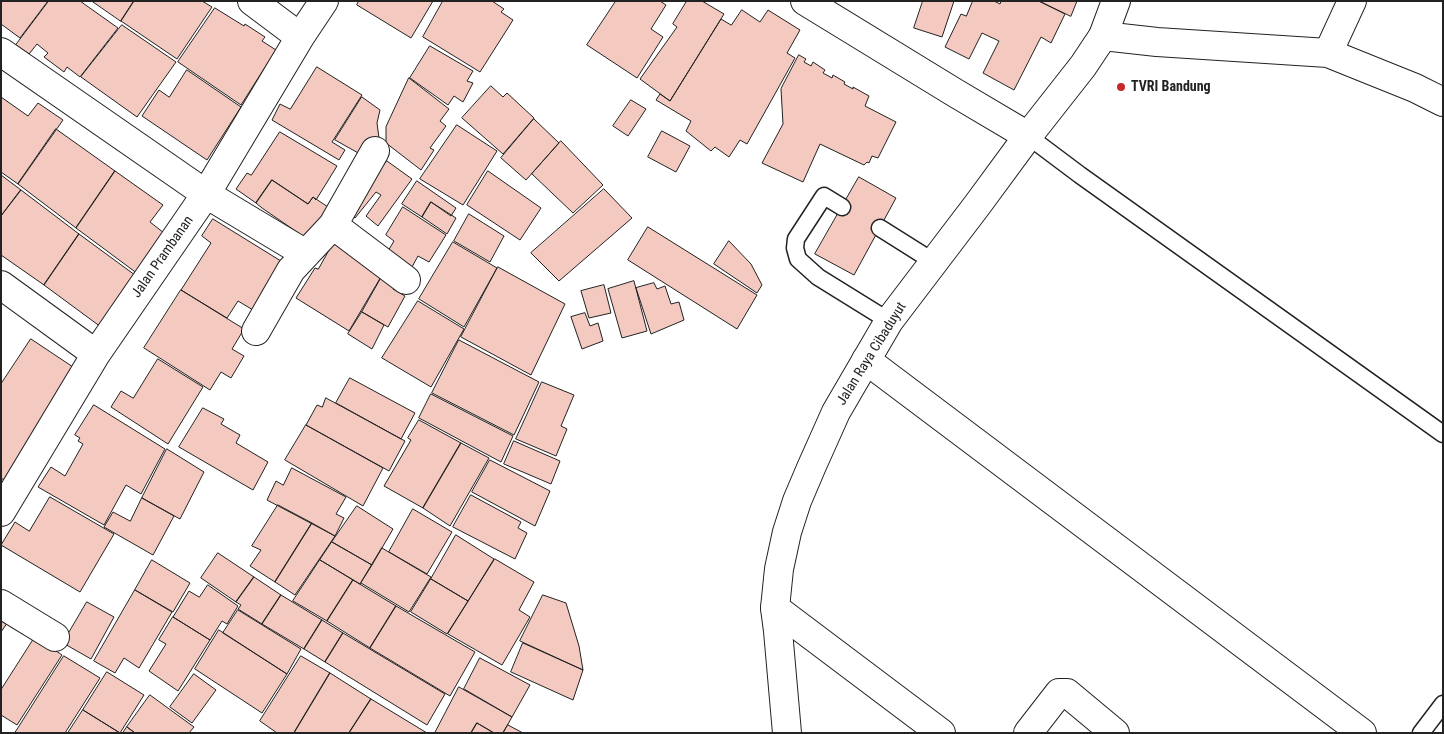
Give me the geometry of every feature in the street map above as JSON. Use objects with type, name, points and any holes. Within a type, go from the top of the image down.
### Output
[{"type":"street","points":[[252,1],[300,37]]},
{"type":"street","name":"Jalan Prambanan","points":[[1,512],[96,354],[206,194],[300,37],[324,1]]},
{"type":"street","points":[[805,1],[1028,136]]},
{"type":"street","name":"Jalan Raya Cibaduyut","points":[[787,733],[775,608],[779,570],[787,532],[797,501],[836,412],[889,321],[1083,66],[1103,36],[1116,1]]},
{"type":"street","points":[[1328,53],[1352,1]]},
{"type":"street","points":[[1103,36],[1157,42],[1328,53],[1415,88],[1443,102]]},
{"type":"street","points":[[1,52],[206,194],[306,254]]},
{"type":"street","points":[[256,331],[291,270],[333,225],[376,152]]},
{"type":"street","points":[[333,225],[406,280]]},
{"type":"street","points":[[1,285],[96,354]]},
{"type":"street","points":[[866,360],[1362,733]]},
{"type":"street","points":[[1,604],[55,637]]},
{"type":"street","points":[[775,608],[941,733]]},
{"type":"street","points":[[1028,733],[1059,694],[1066,693],[1115,733]]},
{"type":"lane","points":[[1028,136],[1443,434]]},
{"type":"lane","points":[[842,207],[824,196],[796,239],[795,248],[798,259],[818,277],[889,321]]},
{"type":"lane","points":[[880,228],[934,262]]},
{"type":"lane","points":[[1421,733],[1443,704]]},
{"type":"building","points":[[1,1],[48,1],[20,38],[1,24]]},
{"type":"building","points":[[49,1],[80,1],[118,28],[80,77],[67,67],[64,72],[44,57],[48,53],[37,44],[29,54],[16,45]]},
{"type":"building","points":[[92,1],[134,1],[121,21]]},
{"type":"building","points":[[134,1],[202,1],[212,7],[177,59],[121,21]]},
{"type":"building","points":[[359,1],[433,1],[411,38],[357,5]]},
{"type":"building","points":[[443,1],[492,1],[504,9],[501,12],[513,20],[480,72],[423,37]]},
{"type":"building","points":[[616,1],[660,1],[666,5],[651,29],[663,37],[637,78],[587,45]]},
{"type":"building","points":[[687,1],[702,1],[724,14],[670,101],[640,79],[677,27],[673,24]]},
{"type":"building","points":[[923,1],[954,1],[942,37],[914,28]]},
{"type":"building","points":[[973,1],[994,1],[1000,4],[1001,1],[1039,1],[1065,14],[1051,43],[1041,37],[1014,90],[983,73],[999,41],[982,33],[969,59],[945,47],[961,14],[966,16]]},
{"type":"building","points":[[1039,1],[1077,1],[1071,16]]},
{"type":"building","points":[[215,8],[265,37],[262,41],[276,50],[241,105],[178,62]]},
{"type":"building","points":[[742,10],[760,22],[768,10],[800,30],[787,53],[795,58],[747,144],[740,140],[729,157],[715,147],[711,151],[686,131],[691,121],[656,100],[660,94],[670,101],[721,19],[731,25]]},
{"type":"building","points":[[122,25],[176,62],[137,117],[81,77]]},
{"type":"building","points":[[430,46],[473,71],[467,81],[473,83],[463,102],[454,96],[448,105],[410,78]]},
{"type":"building","points":[[799,55],[806,59],[804,62],[811,66],[813,62],[825,70],[823,73],[832,78],[833,75],[845,82],[844,84],[869,96],[865,106],[896,122],[878,158],[872,156],[869,163],[867,162],[864,165],[820,144],[803,182],[762,163],[783,124],[781,89]]},
{"type":"building","points":[[317,67],[362,95],[332,142],[345,150],[339,160],[272,120],[280,104],[290,109]]},
{"type":"building","points":[[187,70],[241,107],[207,160],[142,116],[159,90],[169,97]]},
{"type":"building","points":[[409,78],[449,109],[440,121],[446,126],[430,148],[434,150],[421,170],[386,143],[386,127]]},
{"type":"building","points":[[491,86],[503,97],[507,93],[534,118],[503,154],[462,118]]},
{"type":"building","points":[[1,97],[28,116],[38,103],[63,120],[18,184],[1,172]]},
{"type":"building","points":[[362,97],[380,110],[377,123],[379,138],[369,159],[335,140]]},
{"type":"building","points":[[631,100],[646,109],[628,136],[613,126]]},
{"type":"building","points":[[534,119],[559,143],[526,180],[501,158]]},
{"type":"building","points":[[457,125],[497,151],[463,205],[420,179]]},
{"type":"building","points":[[56,129],[115,171],[76,228],[18,184]]},
{"type":"building","points":[[662,131],[690,146],[676,172],[648,157]]},
{"type":"building","points":[[280,132],[337,166],[316,200],[313,197],[308,204],[272,180],[256,203],[236,189],[247,173],[251,175]]},
{"type":"building","points":[[561,141],[603,185],[573,213],[532,174]]},
{"type":"building","points":[[387,161],[412,179],[378,226],[366,216],[381,195],[376,192],[355,218],[348,212]]},
{"type":"building","points":[[115,171],[163,205],[150,222],[164,233],[138,274],[76,228]]},
{"type":"building","points":[[488,171],[541,208],[520,240],[467,205]]},
{"type":"building","points":[[1,175],[21,190],[1,216]]},
{"type":"building","points":[[859,177],[896,198],[854,275],[815,254]]},
{"type":"building","points":[[272,180],[308,204],[313,197],[331,209],[310,241],[256,203]]},
{"type":"building","points":[[417,181],[456,208],[451,216],[431,202],[422,217],[402,204]]},
{"type":"building","points":[[604,189],[632,218],[559,281],[531,253]]},
{"type":"building","points":[[21,190],[79,234],[44,285],[1,255],[1,216]]},
{"type":"building","points":[[431,202],[456,218],[447,234],[422,217]]},
{"type":"building","points":[[403,207],[446,235],[429,262],[418,256],[412,267],[388,251],[394,241],[386,235]]},
{"type":"building","points":[[469,214],[504,236],[490,262],[454,241]]},
{"type":"building","points":[[213,219],[289,266],[258,313],[238,301],[227,318],[181,290],[211,243],[202,236]]},
{"type":"building","points":[[648,227],[757,295],[737,329],[628,260]]},
{"type":"building","points":[[79,234],[139,278],[105,330],[44,285]]},
{"type":"building","points":[[335,240],[385,270],[349,331],[296,298],[315,268],[318,269]]},
{"type":"building","points":[[729,241],[751,264],[762,285],[757,293],[714,264]]},
{"type":"building","points":[[453,242],[497,268],[464,327],[419,299]]},
{"type":"building","points":[[498,267],[565,304],[531,375],[461,337]]},
{"type":"building","points":[[384,273],[398,280],[393,289],[405,296],[388,327],[362,312]]},
{"type":"building","points":[[634,281],[647,331],[622,338],[608,289]]},
{"type":"building","points":[[654,283],[657,289],[665,286],[671,304],[679,302],[684,320],[651,334],[636,288]]},
{"type":"building","points":[[604,285],[611,313],[589,318],[581,291]]},
{"type":"building","points":[[181,290],[244,329],[232,349],[244,356],[231,378],[221,372],[210,390],[144,348]]},
{"type":"building","points":[[418,301],[464,329],[431,387],[382,358]]},
{"type":"building","points":[[362,312],[384,325],[372,349],[348,334]]},
{"type":"building","points":[[585,313],[590,326],[598,323],[603,341],[582,349],[571,317]]},
{"type":"building","points":[[31,339],[76,369],[4,480],[1,478],[1,384]]},
{"type":"building","points":[[459,340],[539,382],[514,435],[432,393]]},
{"type":"building","points":[[158,359],[203,387],[168,444],[111,407],[121,391],[133,398]]},
{"type":"building","points":[[350,378],[415,413],[401,439],[336,403]]},
{"type":"building","points":[[542,382],[574,395],[561,426],[567,429],[556,456],[516,439]]},
{"type":"building","points":[[431,394],[513,436],[501,462],[419,418]]},
{"type":"building","points":[[326,398],[405,441],[389,471],[306,425],[317,405],[322,407]]},
{"type":"building","points":[[94,405],[165,449],[141,494],[126,485],[104,525],[38,487],[51,467],[65,476],[83,444],[78,441],[80,438],[75,435]]},
{"type":"building","points":[[203,408],[224,419],[221,424],[240,435],[236,443],[268,462],[253,490],[179,447]]},
{"type":"building","points":[[419,420],[461,443],[423,508],[384,486],[411,440],[408,438]]},
{"type":"building","points":[[306,425],[383,468],[363,506],[285,460]]},
{"type":"building","points":[[514,441],[560,461],[551,484],[504,464]]},
{"type":"building","points":[[461,443],[489,458],[450,526],[423,508]]},
{"type":"building","points":[[167,449],[204,472],[180,519],[142,498]]},
{"type":"building","points":[[490,460],[550,491],[535,526],[472,492]]},
{"type":"building","points":[[292,468],[346,497],[336,514],[344,518],[335,536],[267,500],[276,481],[283,485]]},
{"type":"building","points":[[471,495],[521,522],[518,528],[527,533],[515,559],[453,527]]},
{"type":"building","points":[[50,497],[114,534],[80,592],[1,545],[15,522],[29,531]]},
{"type":"building","points":[[142,498],[174,516],[153,555],[104,527],[113,512],[130,521]]},
{"type":"building","points":[[278,505],[312,523],[275,582],[250,566],[261,550],[252,546]]},
{"type":"building","points":[[357,506],[393,529],[372,565],[332,542]]},
{"type":"building","points":[[413,509],[452,532],[427,574],[389,552]]},
{"type":"building","points":[[312,523],[335,536],[295,595],[275,582]]},
{"type":"building","points":[[456,535],[494,559],[468,601],[431,579]]},
{"type":"building","points":[[332,542],[372,565],[360,584],[320,560]]},
{"type":"building","points":[[382,548],[431,577],[409,612],[361,583]]},
{"type":"building","points":[[218,553],[254,577],[236,602],[201,578]]},
{"type":"building","points":[[495,559],[534,582],[519,610],[530,617],[502,665],[448,634]]},
{"type":"building","points":[[152,560],[190,583],[173,612],[135,590]]},
{"type":"building","points":[[320,560],[353,580],[327,621],[293,601]]},
{"type":"building","points":[[254,577],[281,595],[262,624],[238,609],[241,605],[236,602]]},
{"type":"building","points":[[431,579],[468,601],[447,634],[411,612]]},
{"type":"building","points":[[353,580],[396,606],[370,648],[327,621]]},
{"type":"building","points":[[208,585],[238,606],[227,624],[222,621],[210,640],[173,617],[189,591],[199,597]]},
{"type":"building","points":[[135,590],[172,612],[139,668],[124,658],[115,673],[94,661]]},
{"type":"building","points":[[281,595],[322,620],[304,649],[262,624]]},
{"type":"building","points":[[543,595],[566,603],[579,646],[583,670],[520,641]]},
{"type":"building","points":[[87,602],[114,617],[91,659],[63,643]]},
{"type":"building","points":[[396,606],[475,652],[450,696],[370,648]]},
{"type":"building","points":[[238,610],[301,649],[287,674],[223,633]]},
{"type":"building","points":[[1,614],[10,619],[1,632]]},
{"type":"building","points":[[173,617],[210,640],[178,691],[149,671],[166,644],[159,640]]},
{"type":"building","points":[[322,620],[343,633],[325,662],[304,649]]},
{"type":"building","points":[[219,630],[287,674],[262,713],[195,669]]},
{"type":"building","points":[[343,633],[445,694],[427,725],[325,662]]},
{"type":"building","points":[[35,637],[62,655],[17,725],[1,715],[1,690]]},
{"type":"building","points":[[523,643],[583,670],[573,700],[511,672]]},
{"type":"building","points":[[64,656],[100,678],[65,733],[15,733]]},
{"type":"building","points":[[301,656],[330,673],[294,733],[277,733],[260,721]]},
{"type":"building","points":[[480,658],[530,685],[512,717],[464,689]]},
{"type":"building","points":[[107,672],[144,695],[120,733],[83,710]]},
{"type":"building","points":[[330,673],[371,699],[349,733],[294,733]]},
{"type":"building","points":[[194,674],[216,690],[192,723],[170,707]]},
{"type":"building","points":[[459,687],[512,717],[503,733],[494,733],[477,723],[471,733],[435,733]]},
{"type":"building","points":[[150,695],[194,727],[189,733],[135,733],[127,727]]},
{"type":"building","points":[[371,699],[427,733],[349,733]]},
{"type":"building","points":[[83,710],[120,733],[68,733]]},
{"type":"building","points":[[477,723],[494,733],[471,733]]},
{"type":"building","points":[[508,725],[523,733],[503,733]]},
{"type":"building","points":[[127,727],[135,733],[123,733]]},
{"type":"place","name":"TVRI Bandung","points":[[1121,87]]}]
